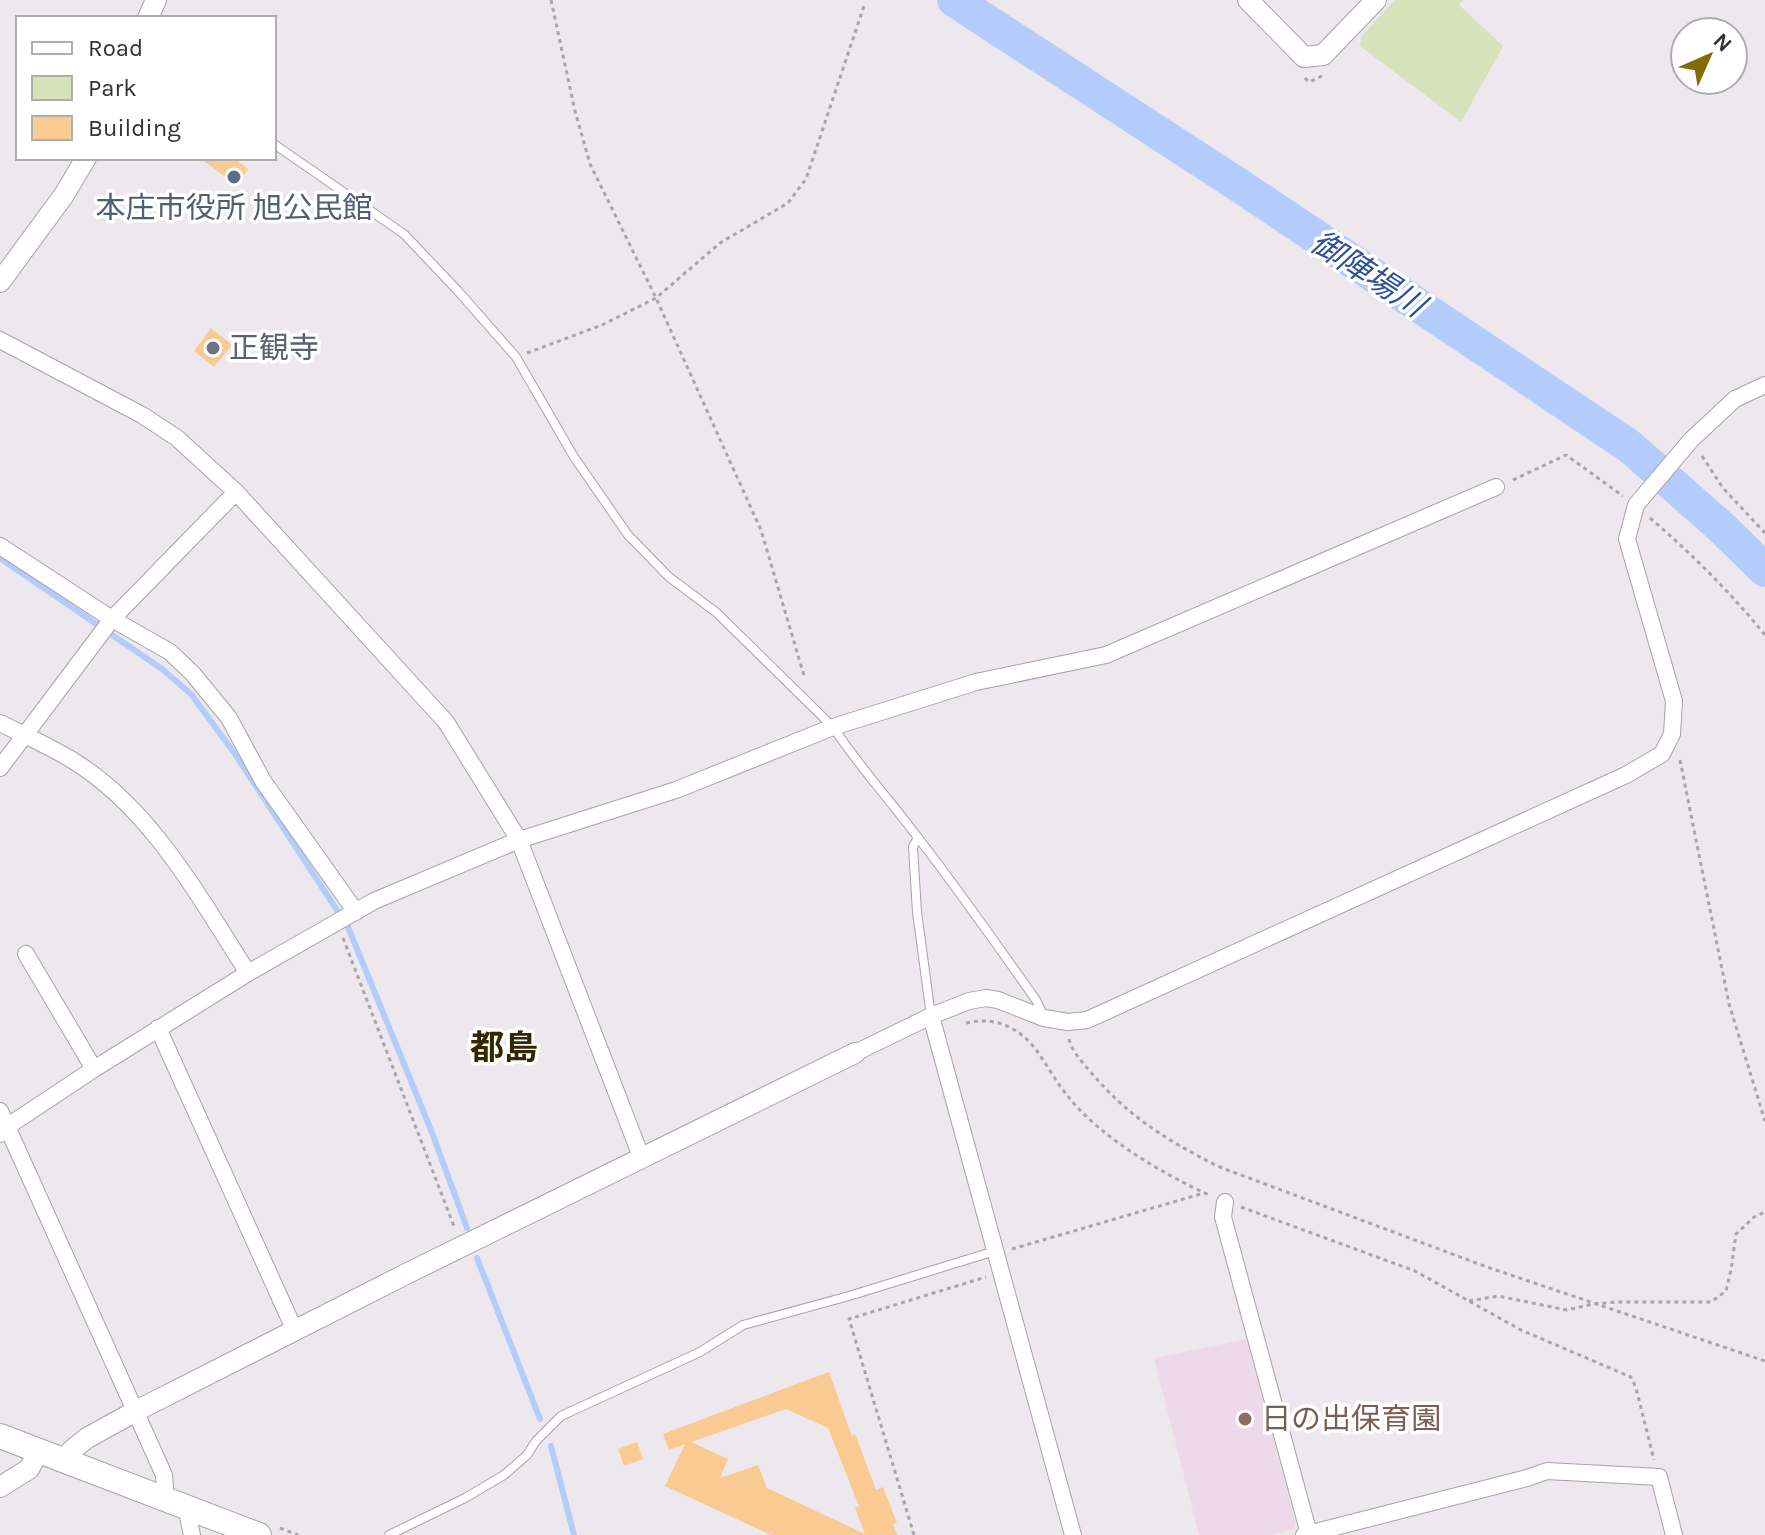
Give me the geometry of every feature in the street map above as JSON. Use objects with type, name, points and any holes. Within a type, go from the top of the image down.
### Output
[{"type":"main road","points":[[0,1436],[259,1535]]},
{"type":"street","points":[[1248,0],[1304,57],[1323,55],[1376,0]]},
{"type":"street","points":[[0,282],[64,195],[85,160]]},
{"type":"street","points":[[0,340],[142,415],[177,438],[236,492],[446,722],[519,840],[642,1159]]},
{"type":"street","points":[[64,1460],[87,1438],[136,1411],[855,1053],[933,1022],[969,1001],[986,998],[1044,1018],[1068,1022],[1087,1020],[1626,775],[1662,754],[1672,734],[1674,701],[1627,539],[1640,500],[1691,440],[1735,399],[1765,385]]},
{"type":"street","points":[[192,1535],[3,1124],[248,973],[374,901],[519,840],[676,790],[833,727],[976,682],[1106,655],[1496,487]]},
{"type":"street","points":[[0,768],[112,619],[236,492]]},
{"type":"street","points":[[0,546],[112,619],[170,652],[193,674],[229,718],[263,781],[356,912]]},
{"type":"street","points":[[0,723],[73,761],[104,784],[145,822],[173,857],[248,973]]},
{"type":"street","points":[[26,954],[94,1069]]},
{"type":"street","points":[[933,1022],[1073,1535]]},
{"type":"street","points":[[158,1028],[295,1331]]},
{"type":"street","points":[[1225,1202],[1223,1217],[1306,1534],[1547,1471],[1659,1477],[1674,1535]]},
{"type":"street","points":[[0,1487],[29,1469],[39,1451]]},
{"type":"lane","points":[[276,145],[404,234],[458,291],[516,357],[574,457],[628,535],[669,577],[717,613],[833,727],[918,837],[1036,1000],[1044,1018]]},
{"type":"lane","points":[[918,837],[913,847],[916,899],[933,1022]]},
{"type":"lane","points":[[389,1535],[504,1475],[527,1455],[536,1441],[561,1416],[700,1352],[743,1325],[995,1251]]},
{"type":"path","points":[[551,0],[590,164],[656,298],[761,530],[813,707]]},
{"type":"path","points":[[516,357],[602,325],[656,298],[720,243],[788,203],[806,179],[864,6]]},
{"type":"path","points":[[1691,440],[1723,488],[1765,533]]},
{"type":"path","points":[[1496,487],[1566,455],[1640,500],[1740,604],[1765,635]]},
{"type":"path","points":[[1672,725],[1729,1004],[1765,1121]]},
{"type":"path","points":[[337,923],[462,1247]]},
{"type":"path","points":[[933,1022],[996,1021],[1023,1036],[1068,1097],[1092,1122],[1164,1172],[1204,1193],[1415,1271],[1521,1330],[1631,1377],[1659,1477]]},
{"type":"path","points":[[1068,1022],[1072,1048],[1102,1086],[1151,1129],[1217,1166],[1487,1267],[1765,1361]]},
{"type":"path","points":[[995,1251],[1009,1250],[1204,1193]]},
{"type":"path","points":[[1469,1301],[1498,1296],[1567,1310],[1618,1302],[1711,1302],[1726,1291],[1736,1234],[1754,1217],[1765,1212]]},
{"type":"path","points":[[914,1535],[849,1319],[1001,1273]]},
{"type":"shaded area","points":[[1247,1339],[1296,1524],[1293,1529],[1271,1535],[1199,1535],[1154,1358]]},
{"type":"green space","points":[[1395,0],[1463,0],[1459,5],[1503,46],[1461,122],[1360,46],[1361,37]]},
{"type":"building","name":"本庄市役所 旭公民館","points":[[203,160],[237,160],[248,169],[236,185]]},
{"type":"building","name":"正観寺","points":[[211,328],[232,345],[214,367],[194,351]]},
{"type":"building","points":[[829,1372],[876,1490],[883,1487],[897,1523],[893,1524],[897,1535],[771,1535],[665,1486],[685,1444],[669,1450],[663,1434]],"holes":[[[786,1409],[828,1428],[859,1506],[855,1508],[865,1534],[767,1488],[758,1465],[720,1478],[728,1459],[691,1442]]]},
{"type":"building","points":[[637,1442],[643,1459],[624,1466],[618,1449]]},
{"type":"waterway","name":"御陣場川","points":[[954,0],[1234,182],[1629,446],[1765,570]]},
{"type":"waterway","points":[[0,558],[162,669],[191,694],[235,754],[348,927],[431,1130],[467,1228]]},
{"type":"waterway","points":[[477,1258],[540,1419]]},
{"type":"waterway","points":[[551,1446],[574,1535]]},
{"type":"place","name":"本庄市役所 旭公民館","points":[[234,177]]},
{"type":"place","name":"正観寺","points":[[213,348]]},
{"type":"place","name":"日の出保育園","points":[[1245,1419]]},
{"type":"district","name":"都島","points":[[504,1048]]}]
